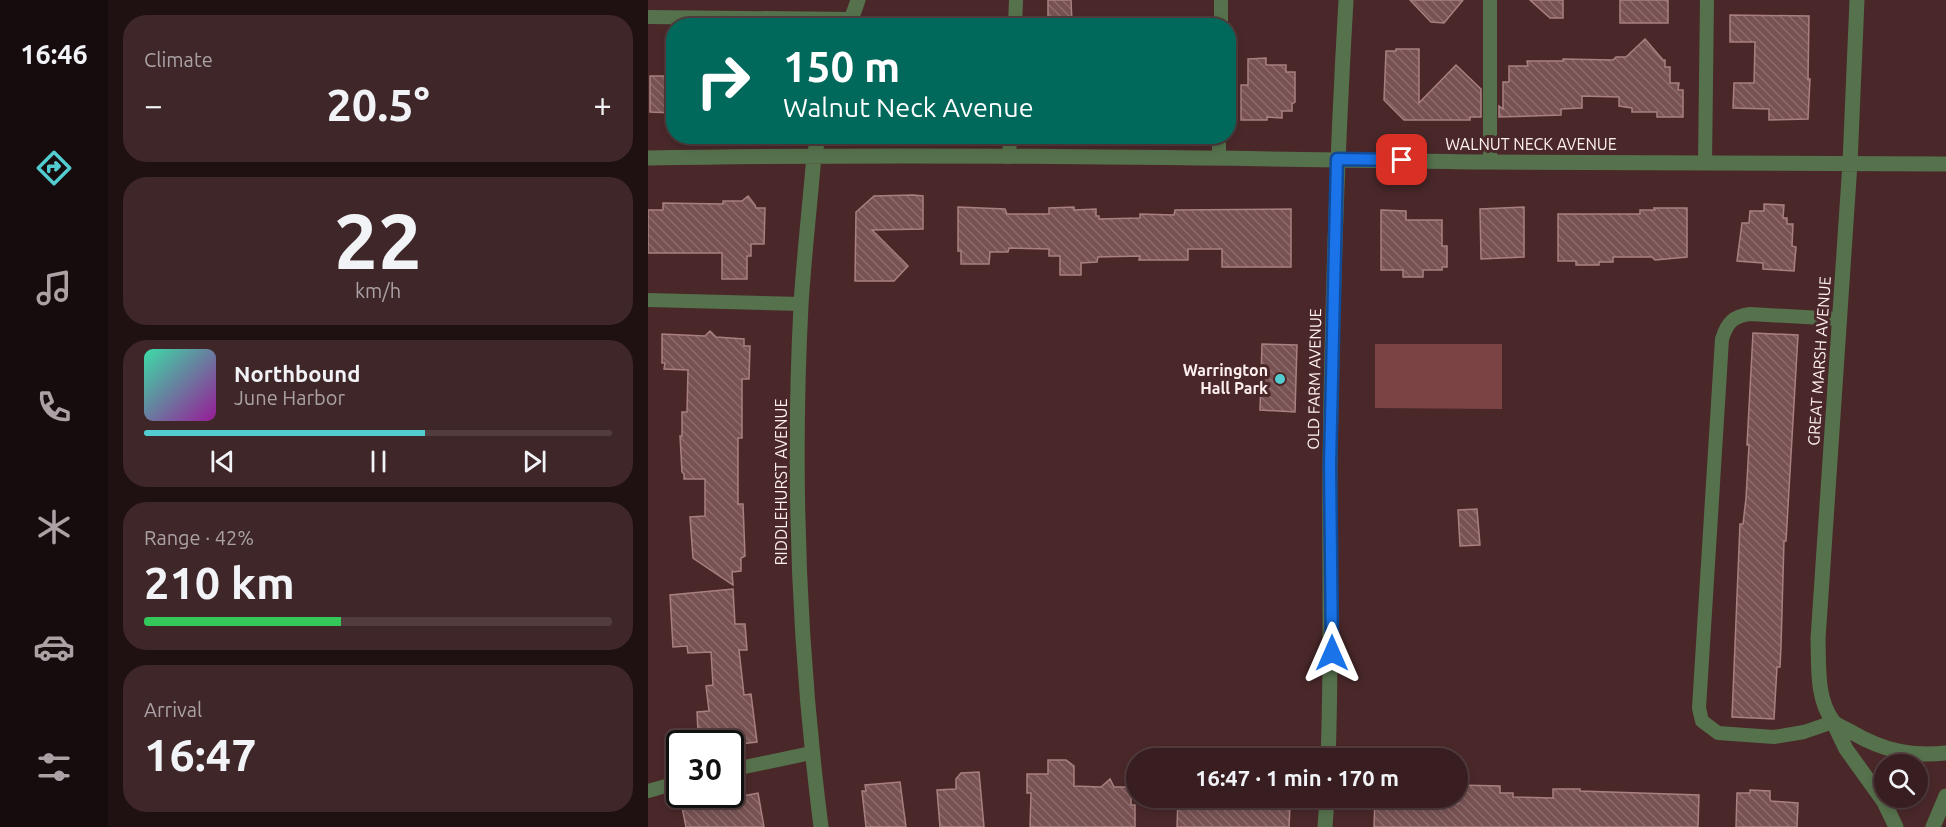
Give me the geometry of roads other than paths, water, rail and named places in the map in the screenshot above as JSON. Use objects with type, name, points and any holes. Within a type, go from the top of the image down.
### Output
[{"type":"street","points":[[851,18],[858,0]]},
{"type":"street","name":"OLD FARM AVENUE","points":[[1329,748],[1332,676],[1330,465],[1337,159],[1346,0]]},
{"type":"street","name":"GREAT MARSH AVENUE","points":[[1857,0],[1850,163],[1818,639],[1823,700],[1846,749],[1884,802],[1896,827]]},
{"type":"street","name":"RIDDLEHURST AVENUE","points":[[817,144],[801,304],[798,454],[800,604],[811,753],[821,827]]},
{"type":"street","name":"WALNUT NECK AVENUE","points":[[648,158],[814,155],[1946,164]]},
{"type":"street","points":[[1833,722],[1893,752],[1946,753]]},
{"type":"street","points":[[1933,827],[1946,796]]},
{"type":"street","points":[[1325,827],[1326,808]]},
{"type":"lane","points":[[1015,18],[1016,0]]},
{"type":"lane","points":[[1221,0],[1221,18]]},
{"type":"lane","points":[[1490,162],[1491,0]]},
{"type":"lane","points":[[1705,163],[1707,0]]},
{"type":"lane","points":[[648,17],[688,18]]},
{"type":"lane","points":[[1009,157],[1010,144]]},
{"type":"lane","points":[[1218,158],[1219,144]]},
{"type":"lane","points":[[648,300],[801,304]]},
{"type":"lane","points":[[1833,722],[1804,732],[1774,737],[1718,733],[1702,722],[1699,708],[1722,339],[1725,329],[1731,320],[1750,314],[1840,318]]},
{"type":"lane","points":[[744,767],[811,753]]},
{"type":"lane","points":[[648,791],[666,786]]},
{"type":"place","name":"Warrington Hall Park","points":[[1280,379]]}]
